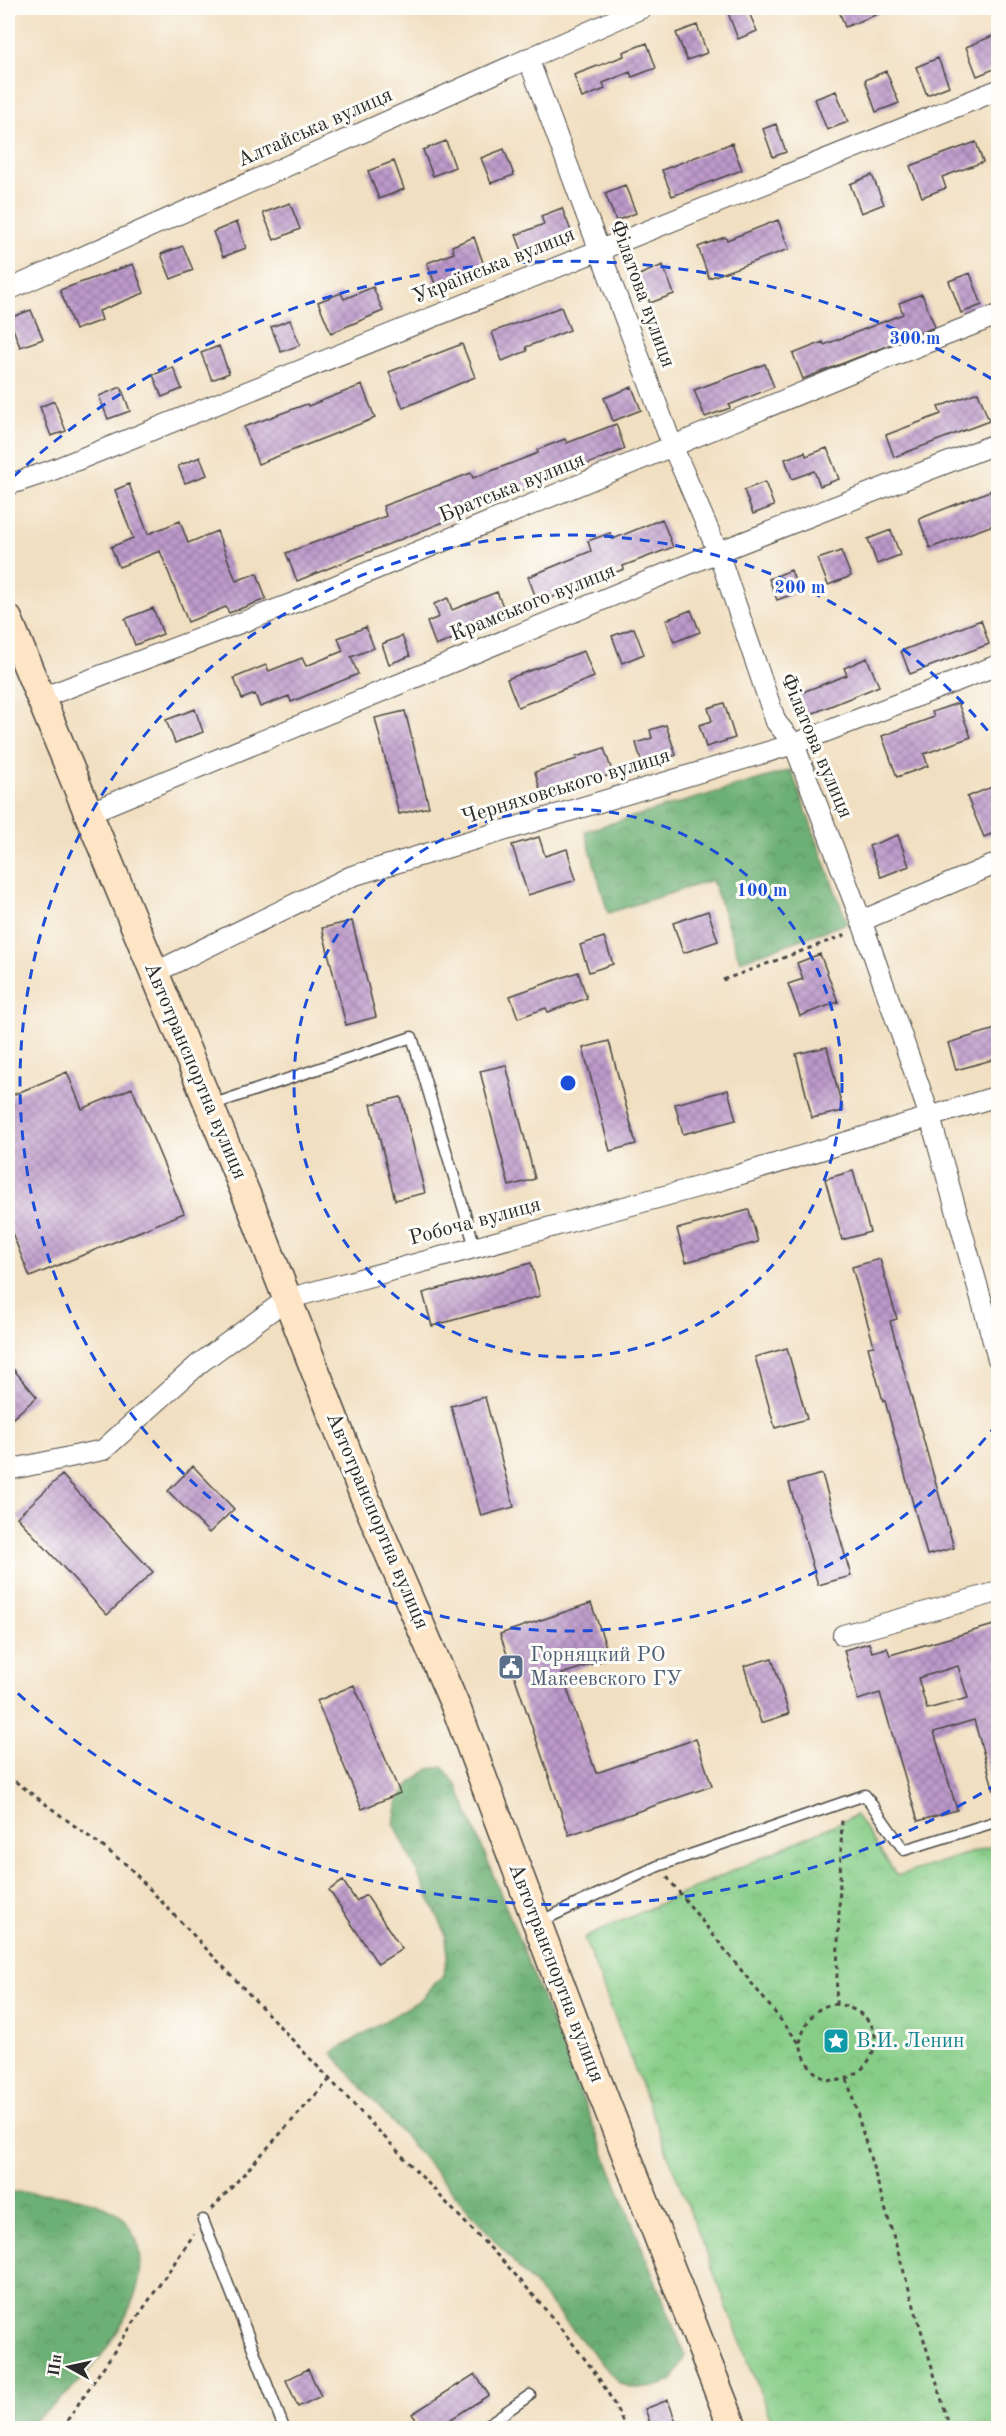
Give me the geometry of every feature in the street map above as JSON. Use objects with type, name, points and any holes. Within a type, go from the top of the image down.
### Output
[{"type":"main road","name":"Автотранспортна вулиця","points":[[8,619],[209,1105],[363,1493],[457,1710],[733,2428]]},
{"type":"street","name":"Алтайська вулиця","points":[[8,290],[642,8]]},
{"type":"street","name":"Філатова вулиця","points":[[528,58],[672,446],[718,552],[776,722],[794,744],[862,925],[930,1117],[999,1359]]},
{"type":"street","name":"Українська вулиця","points":[[8,485],[61,466],[999,90]]},
{"type":"street","name":"Братська вулиця","points":[[41,698],[296,602],[583,485],[672,446],[999,315]]},
{"type":"street","name":"Крамського вулиця","points":[[88,813],[718,552],[999,443]]},
{"type":"street","name":"Черняховського вулиця","points":[[154,973],[352,876],[794,744],[999,665]]},
{"type":"street","points":[[862,925],[999,863]]},
{"type":"street","name":"Робоча вулиця","points":[[8,1470],[103,1450],[200,1364],[287,1299],[712,1183],[999,1096]]},
{"type":"street","points":[[843,1635],[999,1592]]},
{"type":"lane","points":[[209,1105],[412,1037],[475,1247]]},
{"type":"lane","points":[[537,1923],[658,1866],[865,1795],[904,1850],[999,1821]]},
{"type":"lane","points":[[202,2220],[284,2428]]},
{"type":"lane","points":[[483,2428],[530,2395]]},
{"type":"path","points":[[723,980],[862,925]]},
{"type":"path","points":[[8,1776],[127,1865],[478,2236],[513,2270],[599,2376],[625,2428]]},
{"type":"path","points":[[836,2006],[842,1803]]},
{"type":"path","points":[[658,1866],[800,2044]]},
{"type":"path","points":[[844,2005],[860,2012],[871,2025],[875,2041],[872,2057],[862,2071],[847,2079],[830,2079],[815,2073],[804,2060],[800,2044],[803,2027],[813,2014],[828,2006],[836,2006],[844,2005]]},
{"type":"path","points":[[62,2428],[202,2220],[330,2079]]},
{"type":"path","points":[[847,2079],[950,2428]]},
{"type":"green space","points":[[791,770],[847,923],[740,961],[712,880],[608,913],[585,831]]},
{"type":"green space","points":[[443,1767],[458,1787],[685,2355],[672,2381],[665,2384],[638,2388],[618,2382],[332,2053],[420,2000],[443,1975],[448,1955],[445,1932],[394,1823],[398,1801],[411,1783],[429,1769]]},
{"type":"green space","points":[[856,1815],[897,1876],[995,1845],[998,1859],[998,2428],[774,2428],[584,1938]]},
{"type":"green space","points":[[8,2192],[67,2196],[83,2199],[111,2210],[125,2220],[139,2250],[140,2269],[136,2290],[118,2331],[74,2388],[25,2428],[8,2428]]},
{"type":"building","points":[[747,8],[757,31],[738,39],[728,13]]},
{"type":"building","points":[[838,8],[893,8],[845,27]]},
{"type":"building","points":[[697,25],[707,53],[687,60],[676,33]]},
{"type":"building","points":[[995,35],[999,43],[999,67],[977,76],[966,47]]},
{"type":"building","points":[[647,43],[656,68],[632,77],[630,72],[603,83],[605,89],[582,98],[574,75],[624,56],[623,52]]},
{"type":"building","points":[[938,58],[949,86],[927,95],[916,67]]},
{"type":"building","points":[[886,71],[899,103],[876,112],[865,80]]},
{"type":"building","points":[[836,91],[848,122],[827,130],[815,99]]},
{"type":"building","points":[[776,124],[786,152],[773,157],[763,129]]},
{"type":"building","points":[[446,141],[455,167],[433,176],[423,150]]},
{"type":"building","points":[[976,142],[983,162],[942,177],[946,188],[922,197],[910,166]]},
{"type":"building","points":[[732,143],[742,170],[672,196],[662,170]]},
{"type":"building","points":[[504,149],[514,175],[491,183],[481,158]]},
{"type":"building","points":[[394,161],[404,189],[379,199],[368,171]]},
{"type":"building","points":[[872,175],[884,204],[861,213],[850,184]]},
{"type":"building","points":[[625,185],[636,213],[616,221],[605,193]]},
{"type":"building","points":[[290,203],[300,229],[274,240],[263,213]]},
{"type":"building","points":[[562,208],[573,236],[524,256],[516,235],[544,224],[541,216]]},
{"type":"building","points":[[778,220],[789,249],[709,278],[698,247],[725,237],[727,240]]},
{"type":"building","points":[[237,222],[246,248],[223,257],[213,232]]},
{"type":"building","points":[[474,237],[486,271],[437,289],[427,263],[454,253],[452,246]]},
{"type":"building","points":[[183,246],[193,270],[171,279],[161,254]]},
{"type":"building","points":[[133,264],[144,293],[99,311],[102,320],[75,330],[60,290]]},
{"type":"building","points":[[663,265],[674,294],[650,303],[639,275]]},
{"type":"building","points":[[970,273],[982,305],[961,313],[949,281]]},
{"type":"building","points":[[373,287],[383,311],[331,333],[318,302],[341,293],[344,299]]},
{"type":"building","points":[[922,294],[935,327],[803,379],[793,354],[823,342],[824,345],[903,314],[899,303]]},
{"type":"building","points":[[561,307],[570,330],[526,347],[527,351],[502,361],[492,332]]},
{"type":"building","points":[[31,310],[43,339],[20,347],[9,318]]},
{"type":"building","points":[[290,320],[300,345],[281,352],[271,327]]},
{"type":"building","points":[[462,344],[475,377],[403,408],[389,372]]},
{"type":"building","points":[[219,346],[229,373],[212,380],[201,353]]},
{"type":"building","points":[[765,364],[774,387],[705,417],[694,390]]},
{"type":"building","points":[[173,367],[182,389],[162,397],[153,375]]},
{"type":"building","points":[[362,385],[375,418],[258,464],[244,427]]},
{"type":"building","points":[[121,387],[130,411],[108,419],[99,396]]},
{"type":"building","points":[[632,387],[641,410],[613,421],[604,398]]},
{"type":"building","points":[[978,392],[989,421],[894,457],[886,435],[941,414],[938,407]]},
{"type":"building","points":[[54,401],[66,431],[51,436],[40,407]]},
{"type":"building","points":[[616,424],[625,449],[297,581],[286,553],[386,516],[383,506],[471,473],[473,478],[538,453],[537,450],[565,439],[567,443]]},
{"type":"building","points":[[827,448],[839,479],[820,486],[814,471],[792,479],[785,459],[805,452],[806,456]]},
{"type":"building","points":[[200,457],[207,475],[185,483],[178,466]]},
{"type":"building","points":[[765,482],[774,506],[753,514],[744,490]]},
{"type":"building","points":[[129,484],[148,534],[180,521],[188,543],[217,531],[236,581],[257,573],[266,599],[229,613],[226,607],[188,622],[160,551],[119,567],[111,547],[133,538],[115,490]]},
{"type":"building","points":[[992,490],[999,508],[999,523],[930,548],[919,519]]},
{"type":"building","points":[[662,519],[673,547],[538,603],[528,577],[591,551],[588,541],[610,533],[613,539]]},
{"type":"building","points":[[891,530],[900,555],[877,564],[868,539]]},
{"type":"building","points":[[841,551],[851,576],[828,585],[818,559]]},
{"type":"building","points":[[791,570],[799,592],[777,600],[769,579]]},
{"type":"building","points":[[497,592],[507,616],[436,646],[427,622],[439,617],[434,604],[448,598],[452,610]]},
{"type":"building","points":[[153,608],[163,634],[135,645],[125,619]]},
{"type":"building","points":[[691,610],[700,632],[674,642],[666,620]]},
{"type":"building","points":[[981,620],[989,644],[910,674],[901,651]]},
{"type":"building","points":[[366,627],[374,648],[351,657],[358,674],[291,702],[289,696],[260,707],[255,694],[242,699],[234,678],[266,665],[269,671],[302,658],[306,666],[343,651],[338,638]]},
{"type":"building","points":[[634,628],[644,654],[622,663],[612,636]]},
{"type":"building","points":[[402,636],[410,656],[389,664],[382,644]]},
{"type":"building","points":[[584,651],[594,677],[518,707],[507,679]]},
{"type":"building","points":[[867,658],[879,686],[804,717],[795,695],[847,675],[844,668]]},
{"type":"building","points":[[724,703],[735,738],[706,747],[699,725],[712,721],[708,708]]},
{"type":"building","points":[[958,703],[971,737],[924,754],[928,766],[897,777],[882,736],[934,717],[932,712]]},
{"type":"building","points":[[195,709],[203,732],[175,743],[166,720]]},
{"type":"building","points":[[405,711],[429,807],[399,814],[375,718]]},
{"type":"building","points":[[666,725],[676,755],[643,767],[636,743],[652,738],[650,730]]},
{"type":"building","points":[[604,748],[613,774],[542,796],[535,772]]},
{"type":"building","points":[[999,784],[999,831],[984,837],[967,797]]},
{"type":"building","points":[[898,835],[909,866],[881,877],[869,846]]},
{"type":"building","points":[[539,837],[545,856],[567,849],[576,880],[528,895],[512,845]]},
{"type":"building","points":[[708,911],[718,941],[683,953],[673,923]]},
{"type":"building","points":[[352,921],[376,1017],[346,1025],[322,928]]},
{"type":"building","points":[[604,937],[613,964],[589,972],[580,945]]},
{"type":"building","points":[[820,954],[838,1002],[800,1016],[788,984],[803,979],[797,963]]},
{"type":"building","points":[[578,972],[587,998],[548,1012],[546,1008],[518,1018],[510,996]]},
{"type":"building","points":[[999,1028],[999,1058],[956,1070],[948,1043]]},
{"type":"building","points":[[609,1041],[636,1144],[610,1151],[583,1048]]},
{"type":"building","points":[[827,1047],[843,1111],[812,1118],[796,1054]]},
{"type":"building","points":[[506,1065],[535,1179],[509,1186],[480,1071]]},
{"type":"building","points":[[67,1072],[82,1109],[132,1088],[184,1213],[30,1277],[8,1223],[8,1097]]},
{"type":"building","points":[[728,1090],[736,1120],[683,1134],[675,1104]]},
{"type":"building","points":[[401,1097],[425,1193],[395,1200],[371,1104]]},
{"type":"building","points":[[853,1171],[870,1232],[842,1240],[825,1179]]},
{"type":"building","points":[[749,1210],[758,1242],[686,1262],[677,1229]]},
{"type":"building","points":[[880,1259],[897,1319],[890,1321],[954,1548],[927,1555],[868,1347],[874,1346],[852,1267]]},
{"type":"building","points":[[531,1263],[540,1296],[432,1326],[423,1293]]},
{"type":"building","points":[[787,1348],[807,1419],[775,1428],[755,1357]]},
{"type":"building","points":[[8,1363],[37,1397],[8,1422]]},
{"type":"building","points":[[485,1397],[514,1507],[481,1516],[451,1406]]},
{"type":"building","points":[[193,1466],[234,1509],[209,1533],[168,1491]]},
{"type":"building","points":[[822,1474],[851,1576],[818,1585],[789,1483]]},
{"type":"building","points":[[62,1475],[153,1572],[107,1615],[17,1517]]},
{"type":"building","points":[[591,1603],[610,1658],[562,1674],[596,1773],[696,1739],[712,1786],[569,1835],[500,1634]]},
{"type":"building","points":[[994,1625],[999,1641],[999,1790],[994,1791],[974,1720],[934,1732],[957,1810],[918,1821],[880,1693],[858,1700],[844,1650],[869,1643],[872,1652],[887,1648],[890,1655]],"holes":[[[958,1666],[968,1698],[927,1709],[918,1678]]]},
{"type":"building","points":[[772,1658],[789,1714],[761,1723],[744,1666]]},
{"type":"building","points":[[354,1685],[400,1793],[362,1809],[317,1701]]},
{"type":"building","points":[[343,1881],[356,1901],[366,1895],[402,1949],[378,1964],[329,1890]]},
{"type":"building","points":[[308,2369],[321,2396],[298,2407],[286,2380]]},
{"type":"building","points":[[475,2374],[489,2395],[437,2428],[422,2428],[412,2414]]},
{"type":"building","points":[[668,2400],[678,2428],[652,2428],[645,2409]]},
{"type":"place","name":"Горняцкий РО Макеевского ГУ","points":[[511,1667]]},
{"type":"place","name":"В.И. Ленин","points":[[836,2041]]}]
